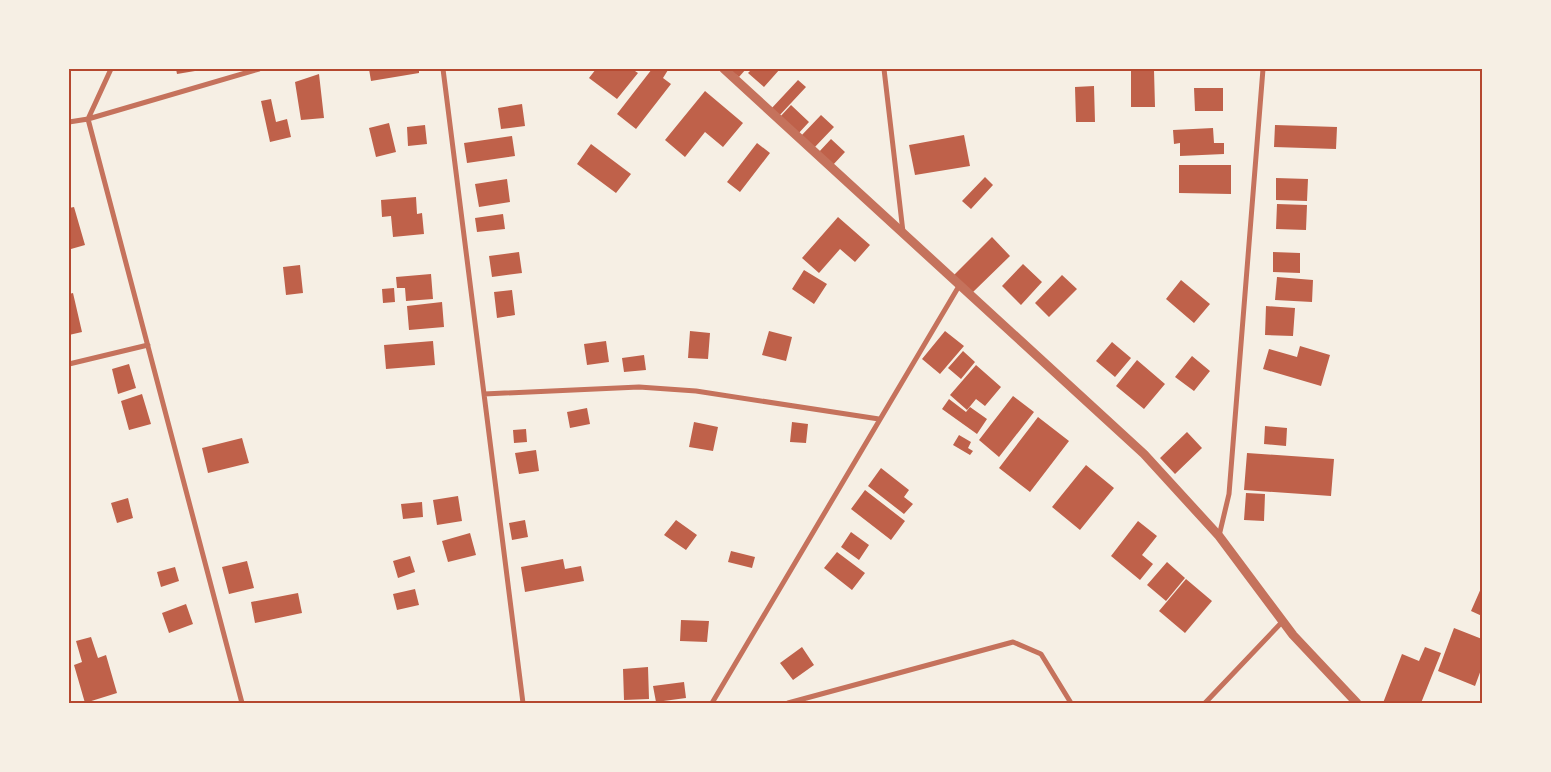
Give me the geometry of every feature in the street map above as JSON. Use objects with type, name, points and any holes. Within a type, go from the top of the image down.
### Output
[{"type":"street","points":[[112,69],[88,119],[242,703]]},
{"type":"street","points":[[69,122],[88,119],[259,69]]},
{"type":"street","points":[[443,69],[523,703]]},
{"type":"street","points":[[724,69],[958,286],[1144,454],[1219,536],[1283,622],[1357,703]]},
{"type":"street","points":[[884,69],[903,233]]},
{"type":"street","points":[[1219,536],[1229,494],[1263,69]]},
{"type":"street","points":[[712,703],[958,286]]},
{"type":"street","points":[[69,364],[148,345]]},
{"type":"street","points":[[484,394],[639,387],[677,390],[879,419]]},
{"type":"street","points":[[1205,703],[1283,622]]},
{"type":"street","points":[[788,703],[1013,642],[1041,654],[1071,703]]},
{"type":"building","points":[[176,69],[201,69],[201,70],[177,74]]},
{"type":"building","points":[[369,69],[419,69],[419,73],[371,81]]},
{"type":"building","points":[[596,69],[632,69],[638,73],[617,99],[589,78]]},
{"type":"building","points":[[652,69],[668,70],[663,78],[671,84],[636,129],[617,114]]},
{"type":"building","points":[[729,69],[746,69],[739,77]]},
{"type":"building","points":[[752,69],[780,69],[764,87],[748,73]]},
{"type":"building","points":[[1131,70],[1154,70],[1155,107],[1131,107]]},
{"type":"building","points":[[319,74],[324,118],[301,120],[295,82]]},
{"type":"building","points":[[798,80],[806,87],[778,117],[770,110]]},
{"type":"building","points":[[1094,86],[1095,122],[1076,122],[1075,87]]},
{"type":"building","points":[[1194,88],[1223,88],[1223,111],[1195,111]]},
{"type":"building","points":[[705,91],[743,123],[723,147],[705,132],[685,157],[665,140]]},
{"type":"building","points":[[271,99],[276,122],[287,119],[291,137],[270,142],[261,101]]},
{"type":"building","points":[[522,104],[525,126],[501,129],[498,108]]},
{"type":"building","points":[[791,105],[809,122],[797,135],[779,118]]},
{"type":"building","points":[[821,115],[834,127],[813,149],[800,137]]},
{"type":"building","points":[[389,123],[396,152],[376,157],[369,128]]},
{"type":"building","points":[[425,125],[427,144],[408,146],[407,127]]},
{"type":"building","points":[[1275,125],[1337,127],[1336,149],[1274,147]]},
{"type":"building","points":[[1213,128],[1214,143],[1224,143],[1224,154],[1180,156],[1180,143],[1174,144],[1173,130]]},
{"type":"building","points":[[964,135],[970,166],[915,175],[909,145]]},
{"type":"building","points":[[512,136],[515,156],[467,163],[464,143]]},
{"type":"building","points":[[831,139],[845,152],[832,166],[818,153]]},
{"type":"building","points":[[757,143],[770,153],[740,192],[727,182]]},
{"type":"building","points":[[591,144],[631,174],[616,193],[577,164]]},
{"type":"building","points":[[1179,165],[1231,165],[1231,194],[1179,193]]},
{"type":"building","points":[[985,177],[993,185],[971,209],[962,201]]},
{"type":"building","points":[[1276,178],[1308,179],[1307,201],[1276,200]]},
{"type":"building","points":[[507,179],[510,202],[479,207],[475,184]]},
{"type":"building","points":[[416,197],[417,214],[422,213],[424,234],[393,237],[391,216],[382,217],[381,200]]},
{"type":"building","points":[[1277,204],[1307,205],[1306,230],[1276,229]]},
{"type":"building","points":[[74,207],[85,245],[71,249],[69,208]]},
{"type":"building","points":[[503,214],[505,229],[477,232],[475,218]]},
{"type":"building","points":[[838,217],[870,245],[855,262],[840,249],[819,273],[802,258]]},
{"type":"building","points":[[992,237],[1010,256],[972,293],[954,275]]},
{"type":"building","points":[[519,252],[522,273],[492,277],[489,256]]},
{"type":"building","points":[[1273,252],[1300,253],[1300,273],[1273,272]]},
{"type":"building","points":[[1023,264],[1042,282],[1021,305],[1002,286]]},
{"type":"building","points":[[300,265],[303,293],[286,295],[283,267]]},
{"type":"building","points":[[804,270],[827,284],[814,304],[792,289]]},
{"type":"building","points":[[431,274],[433,299],[406,301],[405,288],[397,288],[396,277]]},
{"type":"building","points":[[1062,275],[1077,289],[1049,317],[1035,303]]},
{"type":"building","points":[[1277,277],[1313,280],[1312,302],[1275,300]]},
{"type":"building","points":[[1181,280],[1210,304],[1194,323],[1166,299]]},
{"type":"building","points":[[394,288],[395,302],[383,303],[382,289]]},
{"type":"building","points":[[512,290],[515,315],[497,318],[494,292]]},
{"type":"building","points":[[73,293],[82,332],[69,335],[69,294]]},
{"type":"building","points":[[442,302],[444,327],[409,330],[407,306]]},
{"type":"building","points":[[1266,306],[1295,308],[1293,336],[1265,335]]},
{"type":"building","points":[[690,331],[710,333],[708,359],[688,358]]},
{"type":"building","points":[[769,331],[792,337],[786,361],[762,355]]},
{"type":"building","points":[[945,331],[964,346],[940,374],[922,359]]},
{"type":"building","points":[[433,341],[435,365],[386,369],[384,345]]},
{"type":"building","points":[[606,341],[609,362],[587,365],[584,344]]},
{"type":"building","points":[[1112,342],[1131,358],[1115,377],[1096,361]]},
{"type":"building","points":[[1300,346],[1330,355],[1321,386],[1263,369],[1269,349],[1297,357]]},
{"type":"building","points":[[963,351],[975,362],[961,379],[948,368]]},
{"type":"building","points":[[644,355],[646,370],[624,372],[622,358]]},
{"type":"building","points":[[1192,356],[1210,371],[1194,391],[1175,377]]},
{"type":"building","points":[[1137,360],[1165,384],[1144,409],[1116,386]]},
{"type":"building","points":[[129,364],[136,388],[118,394],[112,369]]},
{"type":"building","points":[[976,365],[1001,387],[985,406],[976,399],[967,410],[950,395]]},
{"type":"building","points":[[142,394],[151,424],[129,430],[121,401]]},
{"type":"building","points":[[1013,396],[1034,412],[999,457],[979,440]]},
{"type":"building","points":[[949,399],[966,412],[970,407],[987,419],[977,434],[942,409]]},
{"type":"building","points":[[587,408],[590,424],[570,428],[567,412]]},
{"type":"building","points":[[1038,417],[1069,441],[1030,492],[999,468]]},
{"type":"building","points":[[694,422],[718,427],[713,451],[689,447]]},
{"type":"building","points":[[792,422],[808,424],[806,443],[790,442]]},
{"type":"building","points":[[1265,426],[1287,428],[1286,446],[1264,444]]},
{"type":"building","points":[[526,429],[527,442],[514,443],[513,430]]},
{"type":"building","points":[[1187,432],[1202,448],[1175,474],[1160,458]]},
{"type":"building","points":[[959,435],[971,442],[968,448],[973,451],[970,455],[953,445]]},
{"type":"building","points":[[242,438],[249,463],[208,473],[202,448]]},
{"type":"building","points":[[536,450],[539,471],[519,474],[515,453]]},
{"type":"building","points":[[1247,453],[1334,459],[1331,496],[1244,490]]},
{"type":"building","points":[[1086,465],[1114,488],[1080,530],[1052,507]]},
{"type":"building","points":[[881,468],[909,490],[904,497],[913,504],[904,514],[868,486]]},
{"type":"building","points":[[865,490],[905,521],[891,540],[851,509]]},
{"type":"building","points":[[1246,493],[1265,494],[1264,521],[1244,520]]},
{"type":"building","points":[[458,496],[462,521],[437,525],[433,500]]},
{"type":"building","points":[[128,498],[133,518],[117,523],[111,503]]},
{"type":"building","points":[[422,502],[423,517],[403,519],[401,504]]},
{"type":"building","points":[[525,520],[528,537],[512,540],[509,523]]},
{"type":"building","points":[[676,520],[697,535],[686,550],[664,535]]},
{"type":"building","points":[[1138,521],[1157,536],[1142,555],[1153,564],[1140,580],[1111,556]]},
{"type":"building","points":[[851,532],[869,545],[859,560],[841,547]]},
{"type":"building","points":[[470,533],[476,555],[448,562],[442,541]]},
{"type":"building","points":[[731,551],[755,557],[752,568],[728,562]]},
{"type":"building","points":[[837,552],[865,573],[852,590],[824,568]]},
{"type":"building","points":[[410,556],[415,572],[398,578],[393,561]]},
{"type":"building","points":[[563,559],[565,569],[581,566],[584,581],[525,592],[521,567]]},
{"type":"building","points":[[247,561],[254,588],[229,594],[222,567]]},
{"type":"building","points":[[1167,562],[1185,578],[1166,601],[1147,585]]},
{"type":"building","points":[[175,567],[179,581],[161,587],[157,572]]},
{"type":"building","points":[[1186,579],[1212,601],[1185,633],[1159,611]]},
{"type":"building","points":[[1482,586],[1482,616],[1471,611]]},
{"type":"building","points":[[415,589],[419,605],[397,610],[393,594]]},
{"type":"building","points":[[298,593],[302,613],[255,623],[251,602]]},
{"type":"building","points":[[186,604],[193,624],[169,633],[162,613]]},
{"type":"building","points":[[681,620],[709,621],[707,642],[680,641]]},
{"type":"building","points":[[1454,628],[1482,639],[1482,667],[1475,686],[1438,671]]},
{"type":"building","points":[[91,637],[98,658],[106,655],[117,693],[85,703],[74,665],[82,662],[76,641]]},
{"type":"building","points":[[802,647],[814,665],[793,680],[780,663]]},
{"type":"building","points":[[1425,647],[1441,653],[1421,703],[1383,703],[1402,654],[1419,661]]},
{"type":"building","points":[[648,667],[649,699],[624,700],[623,669]]},
{"type":"building","points":[[684,682],[686,698],[656,702],[653,686]]}]
